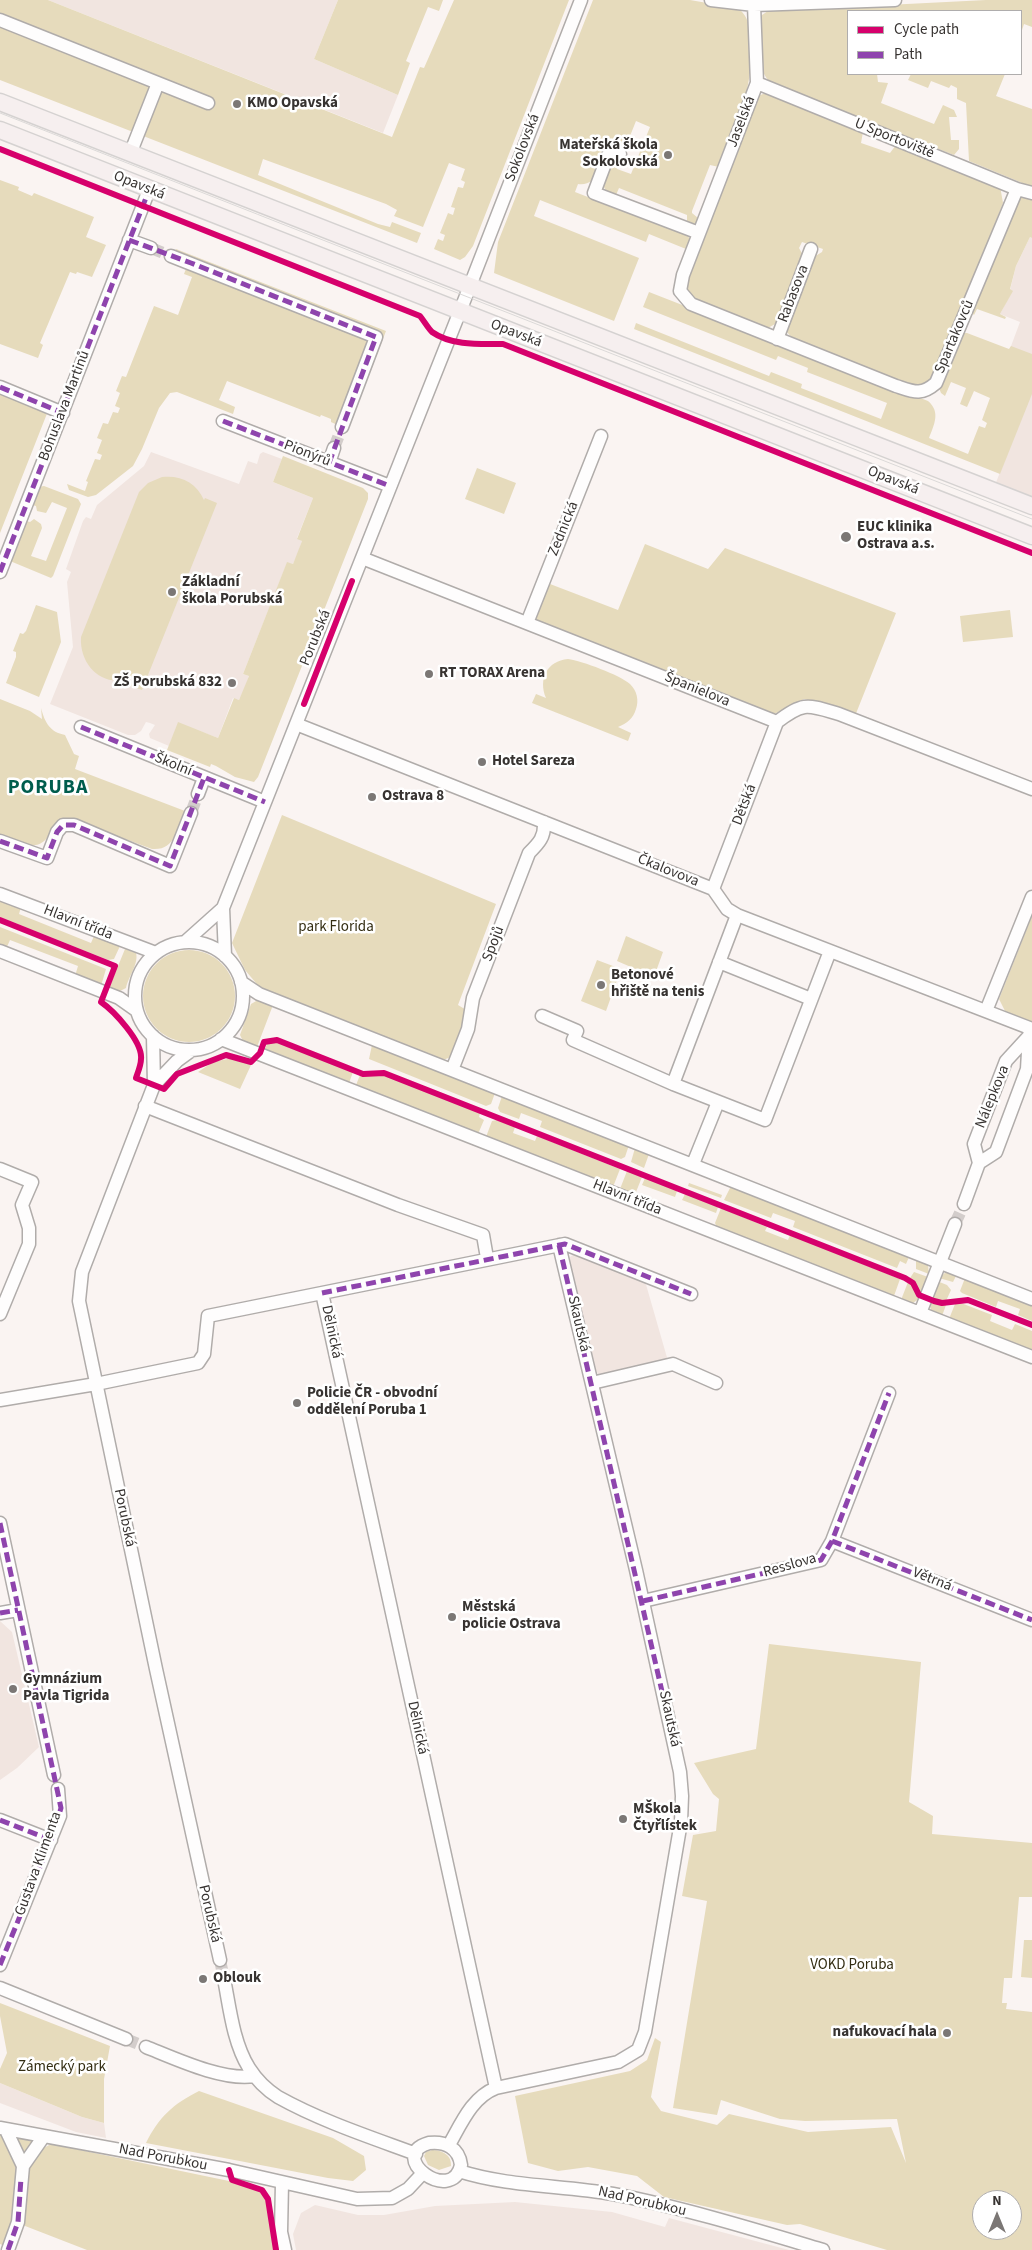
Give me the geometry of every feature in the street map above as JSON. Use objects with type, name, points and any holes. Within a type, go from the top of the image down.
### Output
[{"type":"main road","name":"Opavská","points":[[0,102],[468,291],[1032,506]]},
{"type":"main road","name":"Opavská","points":[[0,130],[1032,536]]},
{"type":"street","name":"Sokolovská","points":[[468,291],[581,0]]},
{"type":"street","points":[[711,0],[754,5],[896,0]]},
{"type":"street","name":"Jaselská","points":[[754,5],[757,83],[683,275],[680,291],[690,304],[777,339]]},
{"type":"street","points":[[0,20],[208,103]]},
{"type":"street","name":"Opavská","points":[[130,154],[158,83]]},
{"type":"street","name":"U Sportoviště","points":[[757,83],[1016,189],[1032,192]]},
{"type":"street","points":[[620,154],[609,153],[594,193],[699,233]]},
{"type":"street","name":"Spartakovců","points":[[777,339],[896,386],[914,392],[927,391],[936,383],[1016,189]]},
{"type":"street","name":"Bohuslava Martinů","points":[[0,572],[149,190]]},
{"type":"street","points":[[129,240],[152,248]]},
{"type":"street","name":"Rabasova","points":[[777,339],[811,249]]},
{"type":"street","points":[[172,256],[376,337],[342,428]]},
{"type":"street","name":"Porubská","points":[[224,956],[223,908],[468,291]]},
{"type":"street","points":[[0,387],[63,413]]},
{"type":"street","name":"Pionýrů","points":[[223,421],[390,486]]},
{"type":"street","name":"Zednická","points":[[527,623],[601,436]]},
{"type":"street","points":[[329,463],[334,448]]},
{"type":"street","name":"Španielova","points":[[362,558],[777,722]]},
{"type":"street","points":[[777,722],[799,707],[810,706],[840,714],[1032,789]]},
{"type":"street","name":"Dětská","points":[[713,889],[777,722]]},
{"type":"street","name":"Čkalovova","points":[[296,724],[713,889],[727,910],[737,915],[986,1012],[1031,1032]]},
{"type":"street","name":"Školní","points":[[81,727],[265,802]]},
{"type":"street","points":[[198,794],[204,778]]},
{"type":"street","points":[[0,841],[47,858],[57,832],[63,825],[74,825],[170,866],[191,813]]},
{"type":"street","name":"Spojů","points":[[452,1070],[468,1029],[473,998],[529,853],[540,842],[544,834],[544,822]]},
{"type":"street","name":"Hlavní třída","points":[[0,894],[156,953]]},
{"type":"street","points":[[986,1012],[1032,897]]},
{"type":"street","points":[[185,942],[223,908]]},
{"type":"street","points":[[673,1084],[737,915]]},
{"type":"street","points":[[185,942],[206,945],[224,956],[234,968],[241,982],[243,993],[240,1014],[221,1039],[192,1050],[171,1047],[153,1036],[145,1029],[136,1010],[135,988],[137,978],[148,960],[156,953],[175,944],[185,942]]},
{"type":"street","points":[[0,951],[119,998],[136,1010]]},
{"type":"street","points":[[542,1016],[577,1031],[573,1040],[673,1084],[765,1120],[830,951]]},
{"type":"street","points":[[720,962],[811,999]]},
{"type":"street","points":[[241,982],[259,994],[694,1164],[1032,1299]]},
{"type":"street","name":"Nálepkova","points":[[980,1163],[974,1144],[1006,1061],[1031,1032]]},
{"type":"street","name":"Nálepkova","points":[[964,1204],[980,1163],[996,1152],[1027,1070],[1031,1032]]},
{"type":"street","name":"Porubská","points":[[153,1036],[154,1085]]},
{"type":"street","name":"Hlavní třída","points":[[221,1039],[1032,1357]]},
{"type":"street","name":"Porubská","points":[[192,1050],[154,1085],[92,1246],[81,1282],[79,1301],[220,1960]]},
{"type":"street","points":[[694,1164],[718,1102]]},
{"type":"street","points":[[145,1106],[398,1205],[483,1235],[487,1258]]},
{"type":"street","points":[[0,1169],[32,1182],[22,1205],[29,1228],[29,1244],[0,1314]]},
{"type":"street","points":[[920,1313],[955,1224]]},
{"type":"street","points":[[560,1245],[565,1244],[691,1294]]},
{"type":"street","name":"Dělnická","points":[[96,1384],[198,1363],[204,1354],[208,1316],[487,1258],[560,1245]]},
{"type":"street","name":"Skautská","points":[[496,2088],[618,2062],[638,2050],[645,2032],[678,1849],[682,1796],[680,1772],[560,1245]]},
{"type":"street","name":"Dělnická","points":[[322,1293],[496,2088]]},
{"type":"street","points":[[592,1383],[673,1364],[716,1383]]},
{"type":"street","points":[[0,1400],[96,1384]]},
{"type":"street","name":"Resslova","points":[[642,1601],[821,1560],[832,1541],[889,1393]]},
{"type":"street","points":[[0,1523],[3,1554],[18,1610],[54,1774]]},
{"type":"street","name":"Větrná","points":[[832,1541],[1032,1620]]},
{"type":"street","points":[[0,1613],[18,1610]]},
{"type":"street","name":"Gustava Klimenta","points":[[0,1965],[51,1840],[61,1808],[58,1789]]},
{"type":"street","points":[[0,1820],[51,1840]]},
{"type":"street","points":[[225,1984],[240,2050],[254,2076],[278,2097],[416,2154]]},
{"type":"street","points":[[0,1988],[126,2039]]},
{"type":"street","points":[[146,2047],[223,2074],[239,2077],[254,2076]]},
{"type":"street","points":[[449,2145],[472,2107],[484,2093],[496,2088]]},
{"type":"street","points":[[3,2129],[23,2166]]},
{"type":"street","name":"Nad Porubkou","points":[[3,2129],[229,2170],[357,2199],[384,2200],[403,2192],[422,2174]]},
{"type":"street","points":[[8,2250],[18,2222],[23,2166],[44,2136]]},
{"type":"street","points":[[429,2143],[449,2145],[459,2156],[461,2165],[459,2171],[453,2177],[444,2180],[432,2179],[422,2174],[416,2164],[416,2154],[421,2147],[429,2143]]},
{"type":"street","name":"Nad Porubkou","points":[[459,2171],[495,2181],[580,2189],[629,2197],[823,2250]]},
{"type":"street","points":[[282,2183],[281,2232],[285,2250]]},
{"type":"shaded area","points":[[48,0],[338,0],[314,59],[398,95],[383,133]]},
{"type":"shaded area","points":[[1030,237],[1032,238],[1032,499],[995,485],[1031,394],[998,381],[1020,322],[1000,314],[1012,291],[1010,290],[1016,266]]},
{"type":"shaded area","name":"Základní škola Porubská","points":[[151,452],[239,484],[248,461],[257,464],[260,454],[263,452],[282,459],[273,482],[313,498],[297,538],[302,541],[298,553],[293,564],[287,563],[243,674],[249,676],[245,688],[239,700],[233,698],[218,738],[178,723],[169,746],[150,738],[149,734],[155,725],[150,723],[146,722],[141,731],[135,735],[128,735],[50,704],[73,647],[67,582],[71,572],[66,569],[83,521],[86,517],[91,519],[97,505],[144,466]]},
{"type":"shaded area","points":[[576,1253],[645,1281],[668,1361],[599,1376],[595,1368],[569,1264],[570,1257]]},
{"type":"shaded area","name":"Gymnázium Pavla Tigrida","points":[[0,1621],[12,1632],[39,1747],[17,1768],[0,1780]]},
{"type":"shaded area","points":[[0,2083],[82,2117],[104,2123],[106,2138],[76,2132],[0,2103]]},
{"type":"shaded area","points":[[515,2202],[612,2212],[665,2227],[669,2218],[789,2250],[296,2250],[293,2234],[301,2213],[315,2205],[358,2215],[384,2215],[435,2206]]},
{"type":"green space","points":[[0,0],[48,0],[392,137],[420,67],[424,68],[454,0],[569,0],[473,246],[465,257],[460,260],[434,249],[438,239],[443,241],[445,235],[440,233],[448,213],[453,215],[455,208],[451,207],[458,187],[463,188],[465,182],[461,180],[465,169],[449,163],[423,227],[394,216],[397,210],[386,204],[263,159],[258,175],[378,224],[390,227],[392,222],[421,233],[417,243],[0,80]]},
{"type":"green space","points":[[338,0],[443,0],[439,11],[428,7],[406,61],[410,63],[398,95],[314,59]]},
{"type":"green space","points":[[593,0],[690,0],[736,8],[744,14],[748,23],[752,49],[745,98],[719,167],[710,165],[692,211],[698,218],[697,223],[687,223],[687,215],[619,188],[616,195],[606,191],[603,185],[611,156],[621,159],[617,169],[631,174],[650,127],[636,121],[624,151],[614,148],[596,178],[585,184],[578,184],[575,192],[639,217],[647,216],[688,235],[690,241],[686,249],[649,234],[646,242],[540,200],[534,216],[639,258],[614,321],[494,273],[498,242]]},
{"type":"green space","points":[[986,0],[1032,0],[1032,27],[1024,24],[1022,30],[1022,10],[847,10],[847,75],[877,75],[878,82],[888,83],[881,103],[934,124],[943,105],[954,110],[957,117],[949,117],[951,140],[959,140],[959,149],[954,155],[774,85],[763,72],[759,56],[759,21],[762,15],[768,11]]},
{"type":"green space","points":[[910,75],[1005,75],[996,96],[1032,109],[1032,187],[969,161],[966,103],[957,99],[957,88],[951,85],[949,88],[931,81],[928,88],[908,80]]},
{"type":"green space","points":[[768,92],[863,132],[861,143],[890,153],[896,145],[1000,186],[1003,203],[936,373],[930,383],[914,387],[794,340],[786,331],[812,258],[822,252],[823,249],[802,242],[799,248],[804,257],[777,323],[766,329],[692,300],[684,286],[758,96]]},
{"type":"green space","points":[[0,180],[19,187],[18,190],[32,196],[34,193],[94,217],[86,237],[106,245],[92,277],[77,272],[76,274],[70,272],[40,343],[43,345],[38,358],[0,344]]},
{"type":"green space","points":[[1032,194],[1032,238],[1030,237],[1016,266],[1010,289],[1013,291],[1000,314],[1006,317],[1005,319],[977,309],[974,315],[972,313],[1018,196]]},
{"type":"green space","points":[[176,249],[386,331],[348,430],[331,422],[331,419],[321,415],[320,417],[227,381],[219,400],[235,407],[233,414],[177,392],[170,393],[159,408],[133,466],[96,495],[88,497],[69,490],[67,484],[85,491],[88,482],[86,481],[95,459],[100,460],[102,455],[97,453],[102,440],[97,438],[103,423],[108,424],[113,412],[118,413],[120,408],[115,406],[120,393],[116,391],[122,376],[126,377],[154,306],[178,315],[192,277],[184,274],[187,266],[174,253]]},
{"type":"green space","points":[[649,292],[928,401],[932,405],[935,414],[929,438],[968,454],[979,426],[985,428],[987,423],[982,420],[990,398],[974,391],[967,407],[960,404],[966,388],[951,382],[945,396],[941,393],[939,388],[960,333],[967,333],[1009,349],[1011,346],[1032,354],[1032,394],[1000,474],[634,329],[636,323],[769,376],[771,372],[802,384],[801,388],[881,419],[887,403],[807,372],[808,368],[778,356],[776,360],[643,307]]},
{"type":"green space","points":[[0,390],[48,411],[0,533]]},
{"type":"green space","points":[[283,456],[363,488],[368,493],[368,499],[258,777],[254,782],[235,777],[211,764],[210,767],[167,750],[178,722],[218,738],[234,698],[239,700],[249,676],[243,674],[287,562],[293,564],[302,541],[297,539],[313,498],[273,482]]},
{"type":"green space","points":[[477,468],[516,483],[504,514],[465,499]]},
{"type":"green space","points":[[162,477],[175,477],[187,481],[197,489],[204,500],[205,498],[217,503],[142,690],[130,686],[134,676],[124,680],[114,680],[104,678],[96,673],[84,658],[81,637],[139,492],[148,483]]},
{"type":"green space","points":[[44,486],[78,499],[81,504],[51,578],[10,561],[26,521],[30,522],[34,519],[41,524],[42,528],[31,556],[46,561],[67,508],[52,502],[46,513],[37,511],[36,506],[32,505],[39,487]]},
{"type":"green space","points":[[645,544],[708,569],[725,548],[896,613],[855,716],[804,699],[774,714],[535,620],[550,584],[618,610]]},
{"type":"green space","points":[[36,605],[57,612],[61,642],[39,697],[6,683],[16,657],[16,652],[13,651],[20,633],[23,634],[26,631]]},
{"type":"green space","points":[[1010,610],[1013,637],[963,642],[960,616]]},
{"type":"green space","points":[[568,659],[591,665],[630,684],[637,696],[636,709],[629,720],[618,727],[631,733],[628,741],[532,703],[536,694],[546,698],[543,684],[546,672],[550,667],[561,660]]},
{"type":"green space","points":[[0,699],[30,711],[42,719],[41,708],[49,726],[55,732],[65,735],[74,754],[79,756],[75,769],[185,811],[178,831],[171,842],[160,849],[152,849],[69,818],[57,822],[51,833],[40,844],[27,845],[0,835]]},
{"type":"green space","name":"park Florida","points":[[282,815],[496,904],[458,1005],[468,1011],[451,1057],[443,1060],[261,989],[245,970],[232,943]]},
{"type":"green space","points":[[0,899],[21,907],[19,914],[91,943],[94,936],[120,946],[114,959],[108,960],[0,917]]},
{"type":"green space","points":[[1032,916],[1032,1025],[1007,1015],[999,999]]},
{"type":"green space","points":[[0,927],[106,969],[101,986],[75,976],[78,966],[10,940],[6,949],[0,947]]},
{"type":"green space","points":[[626,936],[663,952],[654,977],[617,961]]},
{"type":"green space","points":[[125,949],[136,953],[137,957],[126,988],[118,992],[109,988]]},
{"type":"green space","points":[[189,950],[207,953],[222,963],[232,978],[235,996],[232,1014],[222,1029],[207,1039],[189,1042],[171,1039],[156,1029],[146,1014],[143,996],[146,978],[156,963],[171,953]]},
{"type":"green space","name":"Betonové hřiště na tenis","points":[[597,960],[621,969],[606,1011],[581,1001]]},
{"type":"green space","points":[[258,1000],[273,1005],[257,1047],[243,1041],[240,1035],[251,1004]]},
{"type":"green space","points":[[276,1042],[353,1072],[349,1083],[265,1049],[267,1044]]},
{"type":"green space","points":[[372,1045],[495,1093],[491,1104],[486,1106],[369,1059]]},
{"type":"green space","points":[[232,1058],[251,1065],[240,1089],[198,1072],[213,1062]]},
{"type":"green space","points":[[360,1075],[386,1076],[480,1113],[479,1117],[484,1120],[478,1134],[356,1085]]},
{"type":"green space","points":[[502,1096],[629,1145],[625,1157],[621,1159],[540,1127],[542,1121],[521,1113],[519,1119],[500,1112],[498,1108]]},
{"type":"green space","points":[[497,1120],[515,1127],[513,1133],[535,1141],[537,1136],[620,1169],[613,1187],[486,1137],[492,1121]]},
{"type":"green space","points":[[635,1148],[649,1154],[644,1168],[631,1162]]},
{"type":"green space","points":[[627,1171],[642,1177],[636,1192],[631,1194],[620,1189]]},
{"type":"green space","points":[[645,1178],[677,1191],[675,1197],[642,1185]]},
{"type":"green space","points":[[689,1183],[722,1195],[721,1198],[688,1186]]},
{"type":"green space","points":[[731,1186],[909,1257],[906,1264],[900,1261],[897,1268],[793,1227],[795,1221],[773,1213],[771,1218],[724,1200]]},
{"type":"green space","points":[[685,1194],[718,1207],[716,1213],[682,1200]]},
{"type":"green space","points":[[721,1208],[767,1227],[765,1231],[788,1240],[790,1235],[900,1279],[894,1296],[717,1228],[715,1223]]},
{"type":"green space","points":[[916,1259],[928,1265],[929,1274],[916,1269]]},
{"type":"green space","points":[[914,1272],[928,1277],[922,1294],[910,1278]]},
{"type":"green space","points":[[946,1272],[957,1274],[953,1282],[939,1278]]},
{"type":"green space","points":[[965,1278],[1032,1304],[1032,1321],[1018,1315],[1020,1309],[998,1301],[996,1307],[962,1293],[960,1291]]},
{"type":"green space","points":[[937,1281],[947,1285],[951,1290],[946,1301],[930,1298]]},
{"type":"green space","points":[[908,1282],[920,1298],[913,1303],[901,1300]]},
{"type":"green space","points":[[929,1302],[946,1305],[942,1316],[931,1310]]},
{"type":"green space","points":[[961,1303],[992,1315],[990,1321],[1012,1330],[1015,1324],[1032,1331],[1032,1351],[949,1319],[955,1304]]},
{"type":"green space","name":"VOKD Poruba","points":[[769,1644],[921,1662],[909,1802],[933,1816],[932,1834],[1032,1843],[1032,1897],[1019,1897],[1012,1978],[1004,1978],[1002,2003],[1007,2003],[1006,2009],[1032,2012],[1032,2250],[887,2250],[800,2224],[787,2225],[664,2197],[637,2176],[588,2167],[558,2171],[528,2163],[515,2096],[630,2071],[647,2060],[655,2038],[661,2042],[651,2097],[661,2111],[717,2125],[729,2114],[808,2132],[891,2127],[906,2163],[897,2119],[805,2121],[780,2119],[721,2100],[717,2115],[673,2108],[707,1901],[682,1896],[693,1835],[716,1831],[719,1799],[713,1794],[694,1763],[756,1749]]},
{"type":"green space","points":[[1024,1940],[1032,1940],[1032,1978],[1021,1977]]},
{"type":"green space","name":"Zámecký park","points":[[0,2003],[110,2046],[104,2079],[104,2123],[82,2117],[0,2083],[0,2069],[7,2053],[0,2016]]},
{"type":"green space","points":[[199,2091],[333,2138],[364,2156],[366,2170],[353,2181],[328,2178],[146,2143],[156,2126],[174,2106]]},
{"type":"green space","points":[[0,2134],[3,2135],[18,2158],[14,2219],[6,2247],[0,2244]]},
{"type":"green space","points":[[19,2137],[31,2140],[31,2146],[24,2155],[17,2139]]},
{"type":"green space","points":[[51,2144],[229,2181],[253,2188],[260,2192],[267,2203],[274,2250],[87,2250],[20,2224],[27,2164],[40,2150]]},
{"type":"green space","points":[[432,2150],[446,2154],[450,2159],[451,2166],[439,2170],[428,2165],[424,2156],[426,2152]]},
{"type":"tunnel","points":[[151,248],[171,256]]},
{"type":"tunnel","points":[[334,448],[342,427]]},
{"type":"tunnel","points":[[191,813],[198,794]]},
{"type":"tunnel","points":[[955,1224],[964,1204]]},
{"type":"tunnel","points":[[220,1960],[225,1984]]},
{"type":"tunnel","points":[[126,2039],[146,2047]]},
{"type":"tram line","points":[[0,113],[1032,519]]},
{"type":"marked path","points":[[0,572],[149,190]]},
{"type":"marked path","points":[[129,240],[376,337],[329,463]]},
{"type":"marked path","points":[[0,387],[63,413]]},
{"type":"marked path","points":[[223,421],[390,486]]},
{"type":"marked path","points":[[81,727],[265,802]]},
{"type":"marked path","points":[[0,841],[47,858],[57,832],[63,825],[74,825],[170,866],[204,778]]},
{"type":"marked path","points":[[322,1293],[565,1244],[691,1294]]},
{"type":"marked path","points":[[559,1245],[667,1713]]},
{"type":"marked path","points":[[643,1601],[821,1560],[832,1541],[889,1393]]},
{"type":"marked path","points":[[0,1523],[61,1808],[51,1840],[0,1965]]},
{"type":"marked path","points":[[832,1541],[1032,1620]]},
{"type":"marked path","points":[[0,1613],[18,1610]]},
{"type":"marked path","points":[[0,1820],[51,1840]]},
{"type":"marked path","points":[[8,2250],[18,2222],[21,2178]]},
{"type":"cycle path","points":[[0,149],[420,316],[432,332],[440,337],[457,342],[503,344],[1032,553]]},
{"type":"cycle path","points":[[304,704],[352,581]]},
{"type":"cycle path","points":[[0,920],[115,966],[101,1002],[127,1027],[137,1044],[141,1059],[136,1078],[164,1089],[177,1074],[226,1055],[251,1062],[260,1053],[264,1042],[277,1040],[363,1074],[384,1073],[905,1278],[913,1283],[919,1295],[934,1301],[942,1303],[968,1300],[1032,1325]]},
{"type":"cycle path","points":[[229,2170],[232,2180],[262,2190],[268,2199],[276,2250]]},
{"type":"place","name":"KMO Opavská","points":[[237,104]]},
{"type":"place","name":"Mateřská škola Sokolovská","points":[[668,155]]},
{"type":"place","name":"EUC klinika Ostrava a.s.","points":[[846,537]]},
{"type":"place","name":"Základní škola Porubská","points":[[172,592]]},
{"type":"place","name":"RT TORAX Arena","points":[[429,674]]},
{"type":"place","name":"ZŠ Porubská 832","points":[[232,683]]},
{"type":"place","name":"Hotel Sareza","points":[[482,762]]},
{"type":"place","name":"Ostrava 8","points":[[372,797]]},
{"type":"place","name":"Betonové hřiště na tenis","points":[[601,985]]},
{"type":"place","name":"Policie ČR - obvodní oddělení Poruba 1","points":[[297,1403]]},
{"type":"place","name":"Městská policie Ostrava","points":[[452,1617]]},
{"type":"place","name":"Gymnázium Pavla Tigrida","points":[[13,1689]]},
{"type":"place","name":"MŠkola Čtyřlístek","points":[[623,1819]]},
{"type":"place","name":"Oblouk","points":[[203,1979]]},
{"type":"place","name":"nafukovací hala","points":[[947,2033]]},
{"type":"district","name":"PORUBA","points":[[48,789]]}]
